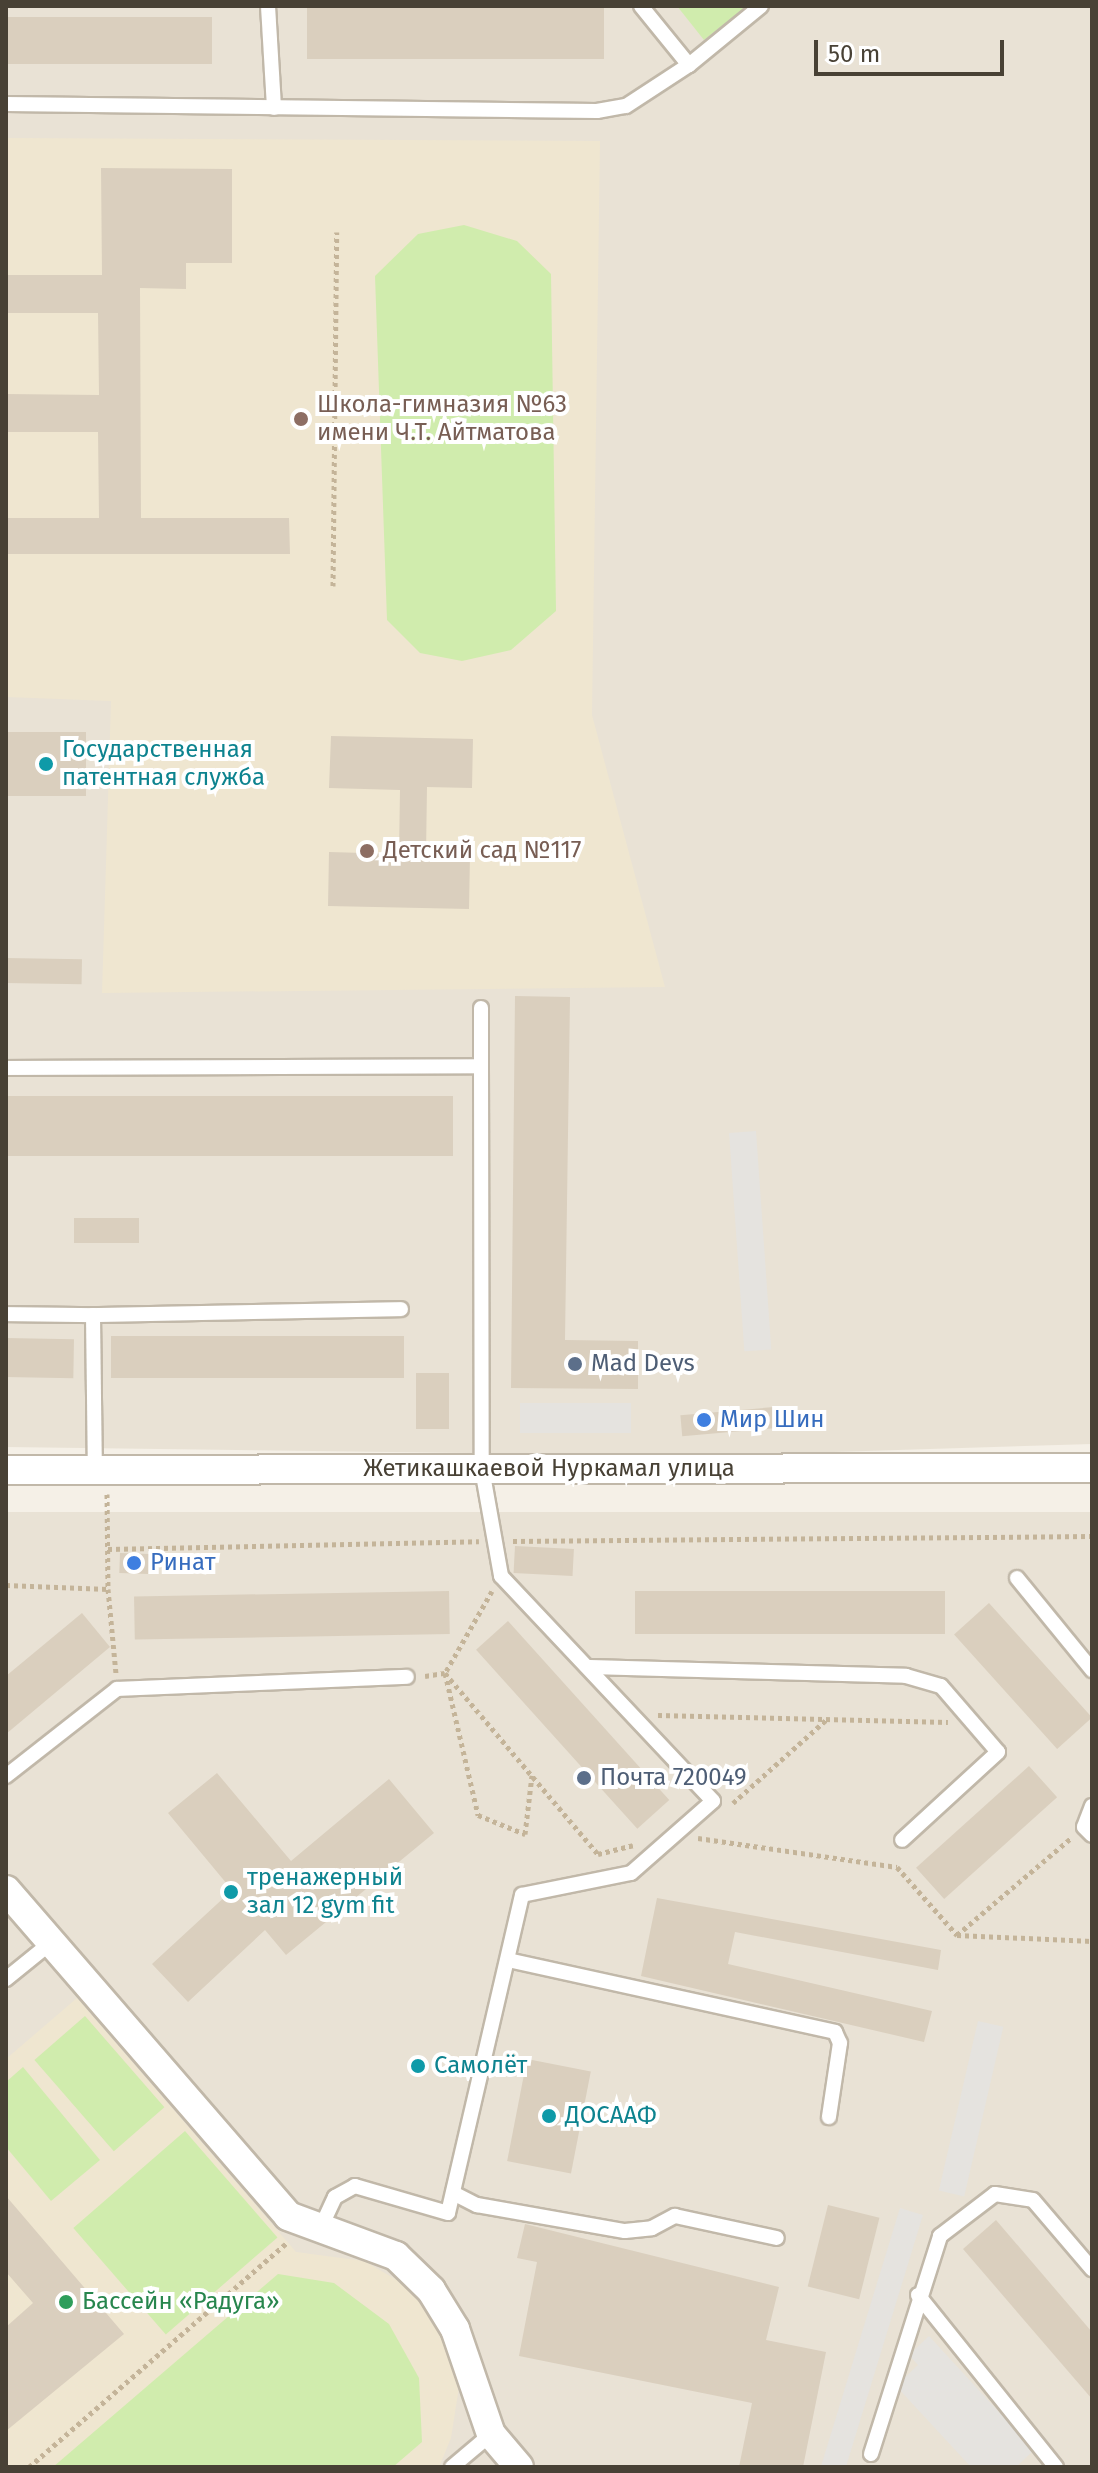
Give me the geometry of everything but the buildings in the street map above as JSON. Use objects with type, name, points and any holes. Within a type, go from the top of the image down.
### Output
[{"type":"street","name":"Жетикашкаевой Нуркамал улица","points":[[6,1470],[1092,1468]]},
{"type":"street","points":[[6,1890],[48,1945],[308,2225],[396,2256],[431,2290],[455,2329],[491,2434],[519,2467]]},
{"type":"lane","points":[[268,6],[274,108]]},
{"type":"lane","points":[[641,6],[689,65]]},
{"type":"lane","points":[[6,104],[597,111],[626,106],[689,65],[761,6]]},
{"type":"lane","points":[[308,2225],[335,2197],[355,2186],[380,2189],[445,2214],[453,2193],[522,1895],[631,1873],[713,1801],[501,1576],[482,1469],[481,1008]]},
{"type":"lane","points":[[6,1068],[481,1066]]},
{"type":"lane","points":[[6,1314],[401,1309]]},
{"type":"lane","points":[[93,1315],[101,1469]]},
{"type":"lane","points":[[1017,1578],[1092,1670]]},
{"type":"lane","points":[[590,1667],[906,1676],[941,1686],[998,1752],[902,1840]]},
{"type":"lane","points":[[6,1776],[117,1689],[407,1677]]},
{"type":"lane","points":[[1088,1831],[1092,1806]]},
{"type":"lane","points":[[6,1979],[48,1945]]},
{"type":"lane","points":[[508,1960],[835,2032],[840,2043],[829,2117]]},
{"type":"lane","points":[[453,2193],[477,2205],[625,2231],[652,2228],[675,2216],[777,2238]]},
{"type":"lane","points":[[871,2454],[918,2295],[940,2236],[995,2194],[1033,2200],[1092,2269]]},
{"type":"lane","points":[[918,2295],[1056,2467]]},
{"type":"lane","points":[[452,2467],[491,2434]]},
{"type":"path","points":[[333,586],[337,232]]},
{"type":"path","points":[[101,1469],[117,1689]]},
{"type":"path","points":[[108,1549],[493,1541],[1092,1536]]},
{"type":"path","points":[[501,1576],[445,1673],[478,1815],[525,1834],[532,1775]]},
{"type":"path","points":[[6,1585],[108,1589]]},
{"type":"path","points":[[407,1677],[445,1673]]},
{"type":"path","points":[[445,1673],[598,1854],[676,1835],[897,1867],[957,1935],[1092,1941]]},
{"type":"path","points":[[634,1715],[973,1722]]},
{"type":"path","points":[[713,1801],[722,1812],[827,1719]]},
{"type":"path","points":[[957,1935],[1088,1831]]},
{"type":"path","points":[[29,2467],[308,2225]]},
{"type":"shaded area","points":[[6,6],[1092,6],[1092,1444],[705,1456],[6,1447]]},
{"type":"shaded area","name":"Школа-гимназия №63 имени Ч.Т. Айтматова","points":[[6,138],[600,141],[592,715],[665,987],[102,993],[111,701],[6,697]]},
{"type":"shaded area","points":[[756,1131],[771,1349],[744,1351],[729,1133]]},
{"type":"shaded area","points":[[520,1403],[631,1403],[631,1433],[520,1433]]},
{"type":"shaded area","points":[[6,1512],[1092,1512],[1092,2467],[6,2467]]},
{"type":"shaded area","points":[[77,1998],[296,2252],[364,2261],[402,2283],[432,2315],[449,2344],[459,2387],[451,2438],[439,2467],[6,2467],[6,2059]]},
{"type":"shaded area","points":[[978,2021],[1003,2027],[964,2196],[939,2191]]},
{"type":"shaded area","points":[[900,2208],[923,2215],[846,2467],[821,2465]]},
{"type":"shaded area","points":[[929,2336],[1034,2450],[1016,2467],[971,2467],[896,2386],[918,2365],[909,2355]]},
{"type":"green space","points":[[677,6],[748,6],[704,40]]},
{"type":"green space","points":[[464,225],[517,241],[551,274],[556,611],[511,650],[462,661],[420,653],[387,620],[375,276],[418,234]]},
{"type":"green space","points":[[85,2016],[164,2107],[114,2151],[34,2060]]},
{"type":"green space","points":[[23,2067],[100,2160],[51,2201],[6,2147],[6,2082]]},
{"type":"green space","points":[[185,2131],[278,2237],[166,2335],[73,2228]]},
{"type":"green space","points":[[278,2274],[334,2283],[389,2324],[419,2378],[422,2442],[393,2467],[53,2467]]},
{"type":"place","name":"Школа-гимназия №63 имени Ч.Т. Айтматова","points":[[301,419]]},
{"type":"place","name":"Государственная патентная служба","points":[[46,764]]},
{"type":"place","name":"Детский сад №117","points":[[367,851]]},
{"type":"place","name":"Mad Devs","points":[[575,1364]]},
{"type":"place","name":"Мир Шин","points":[[704,1420]]},
{"type":"place","name":"Ринат","points":[[134,1563]]},
{"type":"place","name":"Почта 720049","points":[[584,1778]]},
{"type":"place","name":"тренажерный зал 12 gym fit","points":[[231,1892]]},
{"type":"place","name":"Самолёт","points":[[418,2066]]},
{"type":"place","name":"ДОСААФ","points":[[549,2116]]},
{"type":"place","name":"Бассейн «Радуга»","points":[[66,2302]]}]
